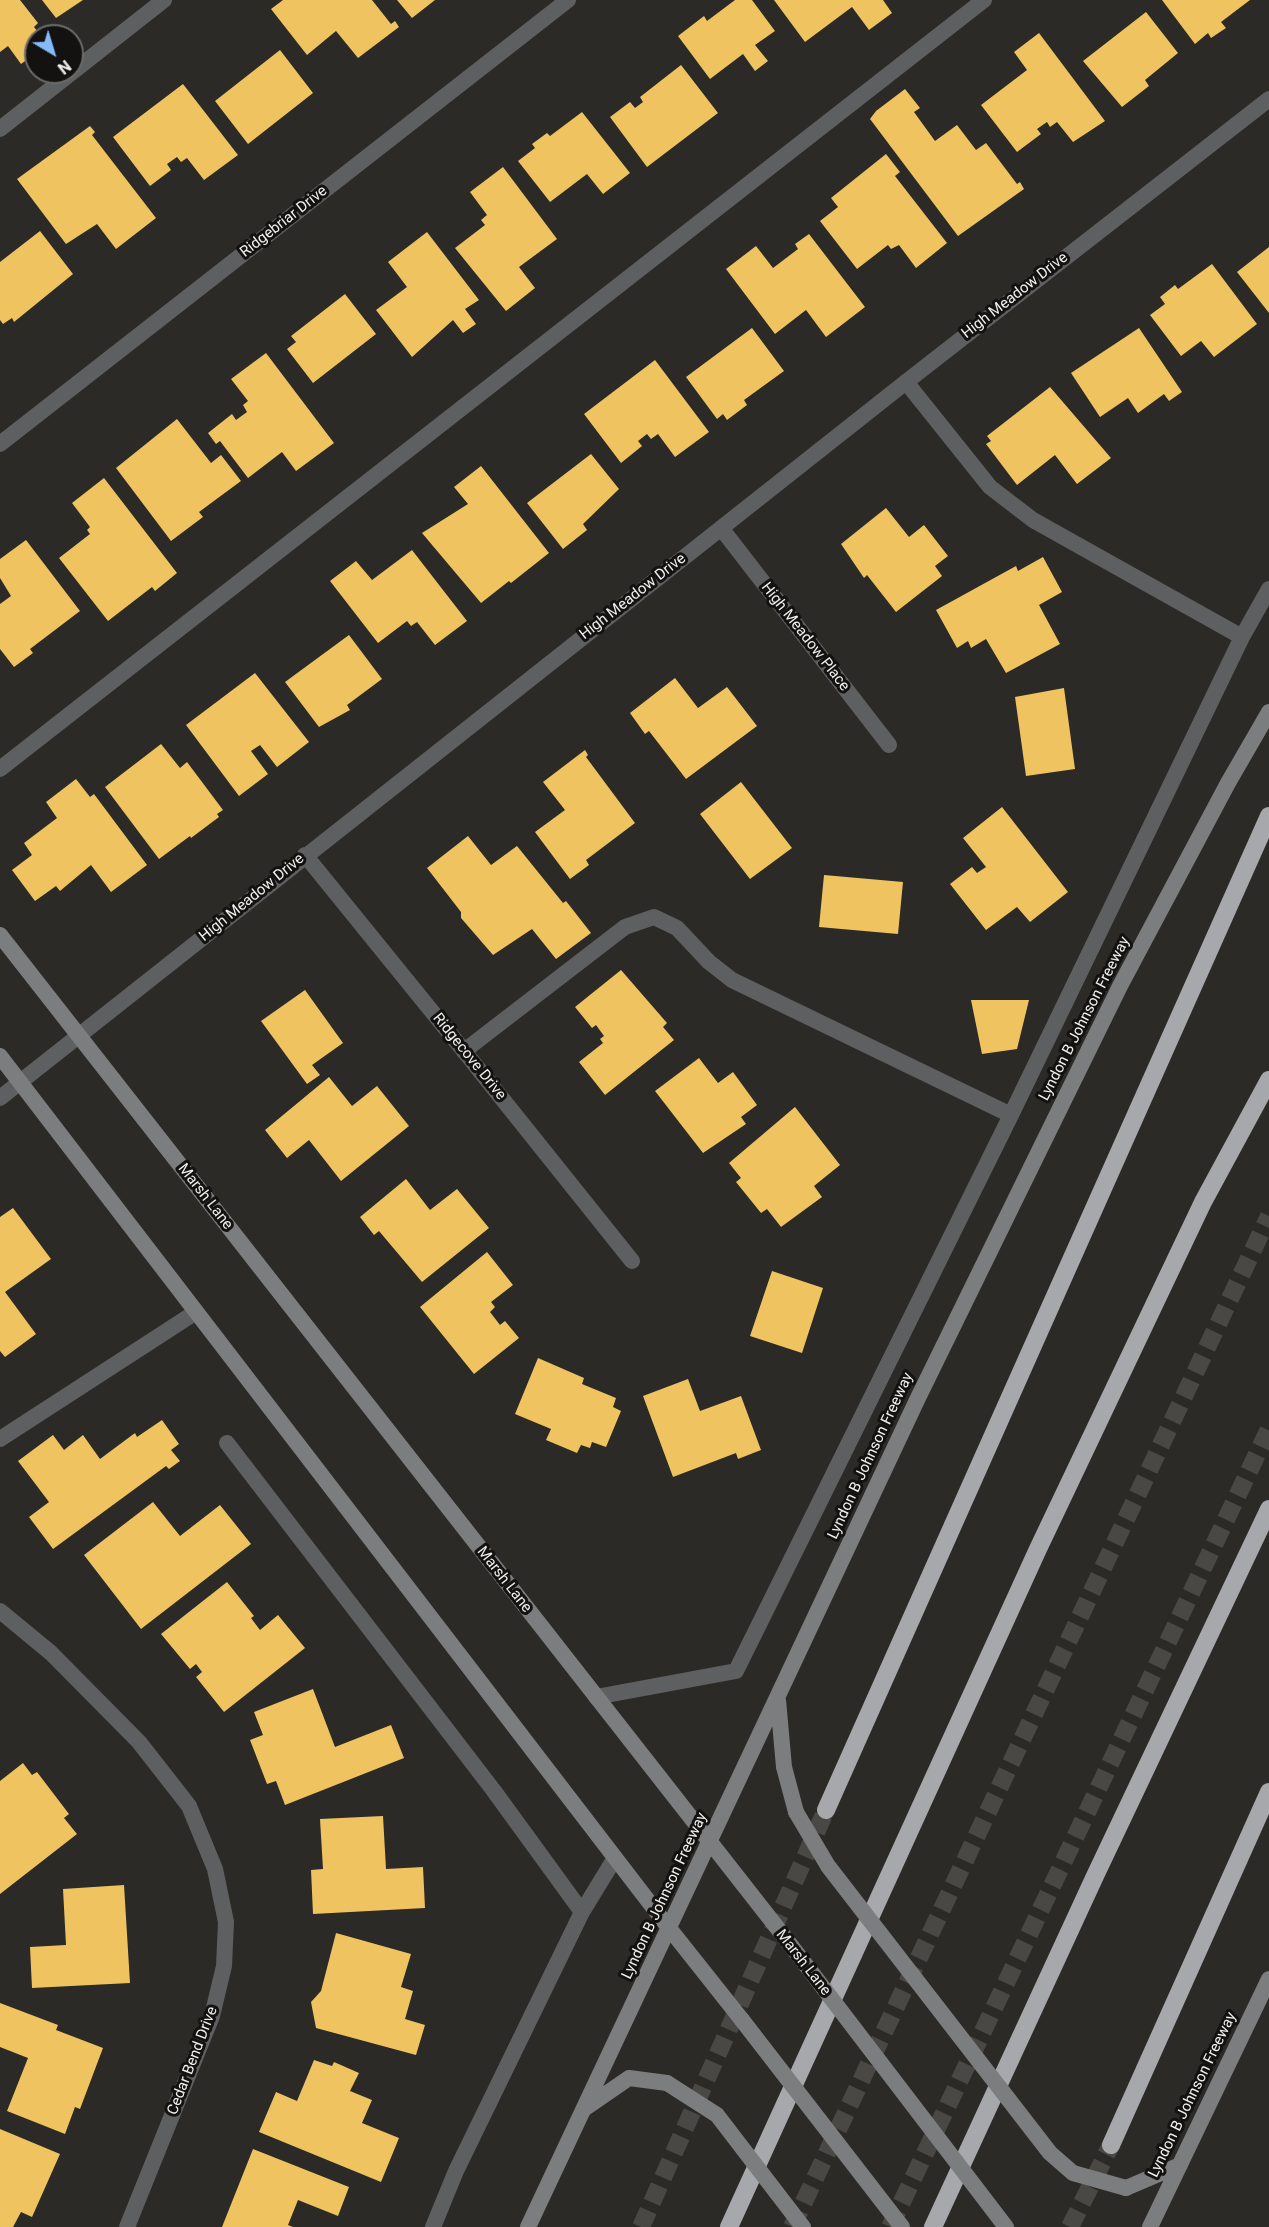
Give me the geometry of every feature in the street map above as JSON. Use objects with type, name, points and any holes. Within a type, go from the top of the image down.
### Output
[{"type":"highway","points":[[826,1810],[1269,816]]},
{"type":"highway","points":[[729,2227],[1038,1549],[1203,1202],[1269,1080]]},
{"type":"highway","points":[[933,2227],[1095,1876],[1269,1509]]},
{"type":"highway","points":[[1111,2145],[1269,1792]]},
{"type":"main road","name":"Lyndon B Johnson Freeway","points":[[528,2227],[922,1390],[1120,986],[1228,783],[1269,712]]},
{"type":"main road","name":"Marsh Lane","points":[[0,935],[786,1940],[1006,2227]]},
{"type":"main road","points":[[0,1056],[669,1929],[902,2227]]},
{"type":"main road","points":[[778,1700],[784,1767],[796,1812],[828,1866],[1050,2153],[1073,2173],[1126,2188],[1179,2165]]},
{"type":"main road","name":"Lyndon B Johnson Freeway","points":[[1150,2227],[1269,1979]]},
{"type":"main road","points":[[584,2109],[629,2078],[666,2084],[717,2115],[803,2227]]},
{"type":"street","points":[[0,129],[164,0]]},
{"type":"street","name":"Ridgebriar Drive","points":[[0,444],[568,0]]},
{"type":"street","points":[[0,769],[984,0]]},
{"type":"street","name":"High Meadow Drive","points":[[0,1098],[305,855],[1269,99]]},
{"type":"street","points":[[906,382],[990,487],[1033,520],[1242,637]]},
{"type":"street","name":"High Meadow Place","points":[[721,528],[890,745]]},
{"type":"street","points":[[596,1697],[736,1671],[1011,1115],[1242,637],[1269,589]]},
{"type":"street","name":"Ridgecove Drive","points":[[305,855],[632,1261]]},
{"type":"street","points":[[464,1051],[625,927],[654,917],[677,928],[709,962],[732,980],[1011,1115]]},
{"type":"street","points":[[0,1439],[196,1312]]},
{"type":"street","points":[[227,1443],[494,1791],[582,1912]]},
{"type":"street","name":"Cedar Bend Drive","points":[[0,1611],[51,1653],[139,1742],[189,1806],[218,1879],[226,1922],[224,1966],[212,2016],[127,2227]]},
{"type":"street","points":[[433,2227],[456,2171],[582,1912],[615,1858]]},
{"type":"building","points":[[0,0],[20,0],[38,23],[24,24],[24,62],[21,64],[8,46],[0,52]]},
{"type":"building","points":[[42,0],[83,0],[56,18]]},
{"type":"building","points":[[283,0],[372,0],[391,24],[395,21],[399,27],[358,58],[336,31],[307,55],[271,9]]},
{"type":"building","points":[[397,0],[435,0],[412,18]]},
{"type":"building","points":[[735,0],[752,0],[775,31],[755,45],[768,61],[755,71],[743,54],[710,79],[678,36],[704,16],[707,21]]},
{"type":"building","points":[[774,0],[883,0],[892,13],[869,30],[852,7],[805,42]]},
{"type":"building","points":[[1162,0],[1250,0],[1221,22],[1226,28],[1211,38],[1208,33],[1195,44]]},
{"type":"building","points":[[1146,12],[1178,53],[1145,80],[1149,86],[1122,107],[1083,61]]},
{"type":"building","points":[[1039,33],[1105,121],[1073,142],[1057,122],[1050,127],[1047,122],[1037,129],[1041,134],[1017,152],[981,105],[1027,70],[1014,52]]},
{"type":"building","points":[[280,50],[313,93],[248,144],[215,101]]},
{"type":"building","points":[[681,65],[718,113],[647,167],[610,117],[630,102],[635,108],[643,102],[640,97]]},
{"type":"building","points":[[183,84],[238,155],[204,180],[187,158],[181,162],[177,157],[167,164],[171,170],[150,186],[113,137]]},
{"type":"building","points":[[905,89],[920,108],[914,112],[935,141],[957,125],[976,150],[986,143],[1017,184],[1020,182],[1024,189],[958,236],[870,119],[876,111]]},
{"type":"building","points":[[582,112],[630,173],[603,194],[587,174],[550,202],[518,161],[535,148],[532,144],[547,133],[550,136]]},
{"type":"building","points":[[90,126],[95,132],[92,135],[156,218],[116,249],[97,224],[66,244],[17,179]]},
{"type":"building","points":[[886,154],[900,172],[895,176],[947,243],[916,268],[899,245],[891,249],[888,245],[857,269],[820,221],[838,207],[831,198]]},
{"type":"building","points":[[503,167],[557,239],[519,267],[535,288],[506,311],[455,248],[485,225],[481,220],[487,215],[470,192]]},
{"type":"building","points":[[40,231],[73,274],[14,322],[12,318],[3,324],[0,320],[0,262]]},
{"type":"building","points":[[427,232],[479,300],[465,309],[476,324],[463,333],[453,320],[412,357],[376,310],[407,287],[388,262]]},
{"type":"building","points":[[809,234],[865,307],[826,337],[806,310],[775,334],[726,269],[756,246],[773,268],[798,249],[795,244]]},
{"type":"building","points":[[1269,247],[1269,313],[1237,272]]},
{"type":"building","points":[[1212,264],[1257,324],[1214,357],[1201,341],[1181,356],[1150,315],[1165,304],[1160,297],[1175,285],[1178,289]]},
{"type":"building","points":[[345,294],[376,334],[313,383],[287,349],[296,342],[291,336]]},
{"type":"building","points":[[752,328],[784,371],[744,400],[747,405],[727,420],[723,414],[717,419],[686,377]]},
{"type":"building","points":[[1139,328],[1182,392],[1169,401],[1164,394],[1138,413],[1128,398],[1100,417],[1071,373]]},
{"type":"building","points":[[266,353],[334,443],[296,471],[282,452],[248,478],[220,441],[216,444],[208,433],[232,414],[236,420],[247,412],[243,405],[248,401],[231,379]]},
{"type":"building","points":[[655,360],[709,432],[675,457],[658,434],[651,439],[647,434],[638,441],[642,446],[621,463],[584,414]]},
{"type":"building","points":[[1050,387],[1111,458],[1077,484],[1055,455],[1017,485],[986,444],[991,441],[987,436]]},
{"type":"building","points":[[177,419],[211,463],[221,455],[241,481],[199,512],[203,517],[171,541],[116,468]]},
{"type":"building","points":[[591,454],[619,489],[583,524],[587,530],[563,549],[527,503]]},
{"type":"building","points":[[481,466],[549,553],[481,603],[422,533],[468,504],[454,487]]},
{"type":"building","points":[[104,478],[177,573],[155,591],[152,587],[108,621],[59,558],[90,534],[87,530],[90,527],[72,503]]},
{"type":"building","points":[[886,508],[909,537],[924,525],[948,556],[935,566],[942,576],[896,612],[867,575],[864,578],[841,544]]},
{"type":"building","points":[[26,540],[80,611],[30,649],[33,653],[14,667],[0,649],[0,604],[11,596],[0,578],[0,559]]},
{"type":"building","points":[[412,550],[467,621],[435,645],[417,622],[411,626],[407,621],[378,643],[330,581],[356,561],[372,580]]},
{"type":"building","points":[[1043,557],[1062,592],[1039,605],[1060,644],[1006,673],[986,639],[971,648],[968,641],[957,648],[936,610],[1016,566],[1018,571]]},
{"type":"building","points":[[349,635],[382,679],[347,705],[350,710],[319,727],[285,682]]},
{"type":"building","points":[[255,673],[309,742],[277,767],[260,745],[251,751],[268,774],[239,796],[186,725]]},
{"type":"building","points":[[675,678],[698,708],[727,687],[757,726],[686,779],[649,731],[645,734],[630,713]]},
{"type":"building","points":[[1064,688],[1075,769],[1026,776],[1015,697]]},
{"type":"building","points":[[161,744],[180,768],[187,762],[223,810],[217,814],[219,817],[159,859],[105,787]]},
{"type":"building","points":[[585,750],[588,755],[586,757],[635,823],[586,860],[589,865],[570,879],[535,832],[565,810],[543,782]]},
{"type":"building","points":[[76,779],[90,797],[94,794],[147,865],[111,892],[91,865],[60,891],[56,886],[35,901],[12,870],[32,855],[24,843],[57,818],[46,802]]},
{"type":"building","points":[[741,782],[792,848],[750,879],[700,814]]},
{"type":"building","points":[[1002,807],[1068,892],[1030,922],[1017,907],[986,930],[950,884],[972,867],[977,873],[986,867],[963,838]]},
{"type":"building","points":[[468,836],[491,865],[517,846],[563,903],[566,901],[591,933],[556,959],[532,929],[493,955],[461,918],[461,912],[427,868]]},
{"type":"building","points":[[824,875],[903,882],[898,934],[819,927]]},
{"type":"building","points":[[621,970],[667,1023],[663,1027],[674,1040],[605,1095],[579,1062],[603,1043],[600,1039],[604,1036],[596,1025],[592,1028],[575,1007]]},
{"type":"building","points":[[305,990],[343,1043],[312,1065],[320,1075],[307,1084],[261,1021]]},
{"type":"building","points":[[971,1000],[1029,1000],[1017,1049],[982,1054]]},
{"type":"building","points":[[699,1058],[718,1083],[733,1072],[757,1105],[741,1117],[746,1124],[703,1153],[655,1091]]},
{"type":"building","points":[[329,1077],[352,1106],[377,1086],[409,1126],[341,1181],[309,1140],[287,1158],[265,1130]]},
{"type":"building","points":[[795,1107],[840,1165],[814,1186],[822,1197],[781,1227],[767,1209],[761,1213],[736,1182],[741,1178],[729,1163]]},
{"type":"building","points":[[406,1179],[430,1210],[457,1189],[489,1228],[422,1282],[379,1231],[374,1235],[360,1217]]},
{"type":"building","points":[[13,1208],[51,1259],[5,1292],[36,1334],[5,1357],[0,1351],[0,1217]]},
{"type":"building","points":[[487,1252],[513,1285],[491,1302],[495,1307],[490,1312],[500,1325],[505,1321],[519,1338],[474,1374],[420,1307]]},
{"type":"building","points":[[772,1271],[823,1288],[802,1353],[750,1336]]},
{"type":"building","points":[[538,1358],[584,1378],[582,1384],[616,1398],[613,1407],[621,1411],[606,1447],[592,1442],[590,1448],[581,1445],[577,1453],[546,1440],[551,1429],[515,1414]]},
{"type":"building","points":[[688,1379],[700,1411],[741,1396],[761,1450],[738,1459],[736,1453],[673,1477],[643,1396]]},
{"type":"building","points":[[162,1420],[179,1444],[171,1450],[180,1461],[169,1469],[166,1466],[53,1549],[29,1517],[49,1502],[18,1461],[53,1435],[64,1450],[83,1435],[100,1459],[135,1433],[137,1437]]},
{"type":"building","points":[[153,1502],[180,1536],[220,1505],[251,1544],[141,1629],[84,1555]]},
{"type":"building","points":[[227,1582],[254,1616],[251,1618],[260,1630],[278,1615],[305,1648],[224,1712],[196,1677],[202,1672],[196,1664],[190,1669],[161,1634]]},
{"type":"building","points":[[313,1689],[335,1747],[391,1725],[404,1758],[285,1805],[276,1781],[267,1784],[250,1740],[263,1735],[254,1712]]},
{"type":"building","points":[[23,1763],[32,1775],[37,1772],[69,1814],[64,1818],[77,1834],[0,1894],[0,1781]]},
{"type":"building","points":[[383,1816],[386,1869],[423,1867],[425,1908],[313,1914],[311,1870],[323,1869],[320,1819]]},
{"type":"building","points":[[124,1885],[130,1983],[32,1988],[30,1947],[66,1945],[63,1889]]},
{"type":"building","points":[[336,1933],[411,1954],[401,1987],[413,1991],[405,2019],[425,2025],[416,2055],[316,2028],[311,2002],[321,1991]]},
{"type":"building","points":[[0,2003],[58,2025],[56,2030],[103,2048],[80,2109],[75,2107],[65,2134],[7,2111],[28,2058],[0,2047]]},
{"type":"building","points":[[314,2060],[332,2066],[334,2062],[359,2073],[350,2091],[372,2100],[362,2123],[399,2138],[381,2182],[259,2132],[276,2092],[297,2101]]},
{"type":"building","points":[[0,2129],[60,2154],[32,2217],[21,2212],[13,2227],[0,2227]]},
{"type":"building","points":[[253,2149],[349,2187],[338,2216],[298,2200],[288,2225],[293,2227],[222,2227]]},
{"type":"tunnel","points":[[792,2227],[1269,1216]]},
{"type":"tunnel","points":[[890,2227],[1269,1429]]},
{"type":"tunnel","points":[[641,2227],[826,1810]]},
{"type":"tunnel","points":[[1070,2227],[1111,2145]]}]
